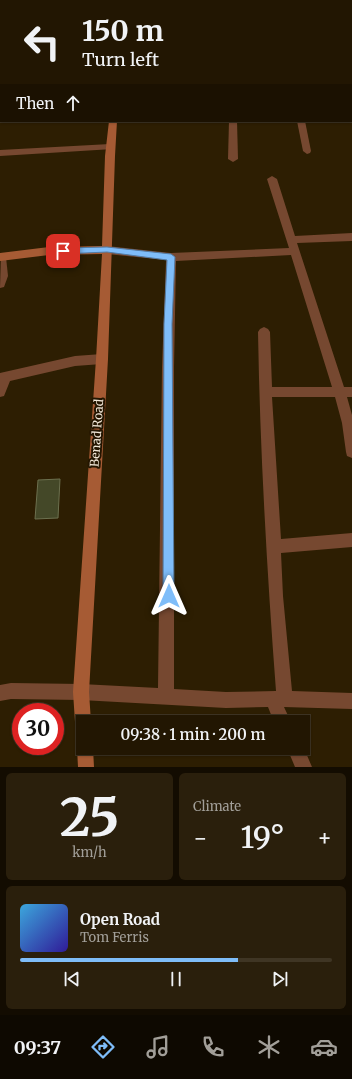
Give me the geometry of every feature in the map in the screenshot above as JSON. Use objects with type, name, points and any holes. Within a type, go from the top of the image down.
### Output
[{"type":"main road","name":"Benad Road","points":[[83,715],[81,692],[102,359],[112,122]]},
{"type":"main road","points":[[0,257],[49,252],[107,250]]},
{"type":"main road","points":[[85,755],[86,767]]},
{"type":"street","points":[[232,122],[234,141],[233,159]]},
{"type":"street","points":[[301,122],[307,151]]},
{"type":"street","points":[[0,153],[110,147]]},
{"type":"street","points":[[272,179],[339,391],[348,423],[352,452]]},
{"type":"street","points":[[292,240],[352,237]]},
{"type":"street","points":[[107,250],[171,257],[295,252]]},
{"type":"street","points":[[0,257],[3,276],[0,284]]},
{"type":"street","points":[[166,696],[169,610],[168,324],[171,257]]},
{"type":"street","points":[[264,332],[265,392],[270,445],[279,699],[282,715]]},
{"type":"street","points":[[0,392],[3,378],[75,361],[102,359]]},
{"type":"street","points":[[265,392],[352,392]]},
{"type":"street","points":[[274,547],[352,540]]},
{"type":"street","points":[[0,693],[81,692],[226,700],[352,700]]},
{"type":"street","points":[[298,755],[304,767]]},
{"type":"building","points":[[60,479],[58,518],[35,519],[38,480]]},
{"type":"route","points":[[63,251],[107,250],[171,257],[168,324],[169,596]]}]
